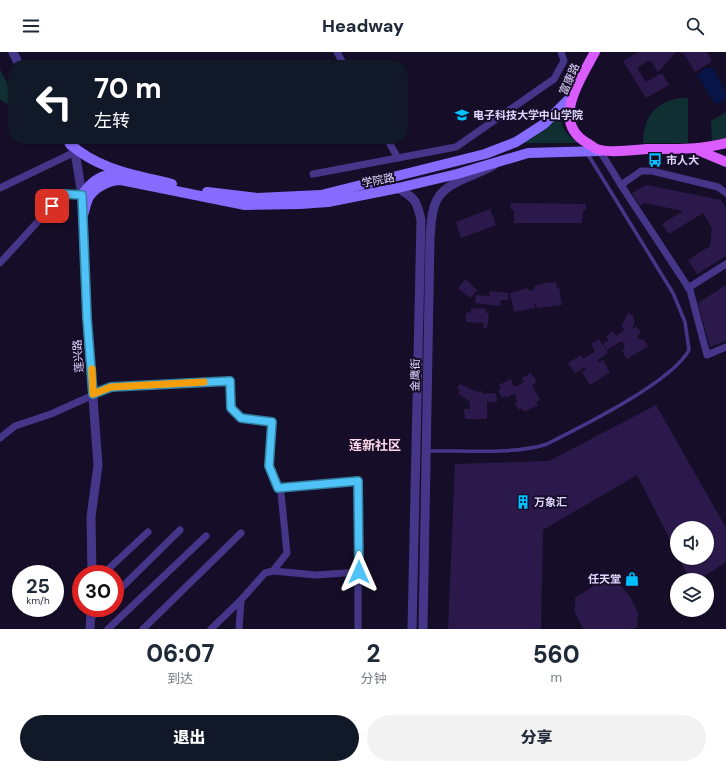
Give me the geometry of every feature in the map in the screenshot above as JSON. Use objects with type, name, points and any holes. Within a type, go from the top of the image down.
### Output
[{"type":"main road","name":"富康路","points":[[595,52],[571,97],[569,112],[570,125],[575,134],[583,141],[600,150]]},
{"type":"main road","name":"学院路","points":[[83,215],[89,196],[100,186],[122,176],[207,192],[257,198],[321,195],[485,154],[516,142],[544,124],[571,97]]},
{"type":"main road","points":[[695,149],[726,143]]},
{"type":"main road","points":[[70,145],[92,160],[122,176]]},
{"type":"main road","points":[[70,145],[88,166],[108,174],[122,176]]},
{"type":"main road","name":"学院路","points":[[122,176],[245,205],[265,206],[328,202],[398,188],[528,153],[600,150],[695,149]]},
{"type":"main road","points":[[695,149],[726,162]]},
{"type":"main road","points":[[82,195],[93,181],[108,174]]},
{"type":"street","points":[[313,174],[456,147],[554,79],[564,62],[561,52]]},
{"type":"street","points":[[390,144],[398,158]]},
{"type":"street","points":[[0,188],[70,145]]},
{"type":"street","name":"莲兴路","points":[[70,145],[82,195],[87,318],[98,465],[91,517],[92,565]]},
{"type":"street","points":[[600,150],[620,185],[688,288],[707,355],[726,347]]},
{"type":"street","name":"金鹰街","points":[[423,629],[430,238],[435,203],[450,184],[482,172],[501,161]]},
{"type":"street","points":[[620,185],[641,171],[652,171],[718,187],[726,193]]},
{"type":"street","name":"金鹰街","points":[[398,188],[412,196],[417,204],[421,220],[412,629]]},
{"type":"street","points":[[0,263],[63,194],[82,195]]},
{"type":"street","points":[[688,288],[726,264]]},
{"type":"street","points":[[0,438],[15,426],[51,414],[111,387],[230,381],[231,408],[241,418],[272,422],[269,466],[281,493],[287,553],[273,571]]},
{"type":"street","points":[[278,488],[358,481],[358,629]]},
{"type":"street","points":[[124,585],[180,530]]},
{"type":"street","points":[[113,565],[148,532]]},
{"type":"street","points":[[143,629],[241,533]]},
{"type":"street","points":[[108,629],[206,536]]},
{"type":"street","points":[[211,629],[241,600],[265,573],[273,571],[316,575],[359,572]]},
{"type":"street","points":[[239,629],[241,600]]},
{"type":"street","points":[[90,629],[91,618]]},
{"type":"lane","points":[[416,450],[519,449],[542,445],[616,407],[662,377],[685,357],[689,350],[688,336],[678,302],[586,151]]},
{"type":"green space","points":[[0,69],[8,85],[8,105],[0,99]]},
{"type":"green space","points":[[680,98],[688,98],[688,143],[643,143],[645,126],[652,113],[657,107],[664,103]]},
{"type":"green space","points":[[562,112],[561,117],[563,127],[571,137],[580,143],[520,143],[532,138]]},
{"type":"green space","points":[[726,112],[726,138],[712,141],[711,121]]},
{"type":"shaded area","points":[[705,68],[713,68],[726,94],[725,99],[719,104],[714,102],[698,76]]},
{"type":"building","points":[[638,52],[676,52],[658,72],[650,60],[637,68],[646,82],[662,73],[669,85],[646,98],[623,61]]},
{"type":"building","points":[[679,52],[707,52],[712,61],[695,72],[685,55]]},
{"type":"building","points":[[646,185],[721,200],[726,208],[726,256],[697,274],[688,260],[710,246],[712,228],[703,213],[669,234],[662,224],[683,211],[644,203],[640,206],[632,193]]},
{"type":"building","points":[[511,203],[586,204],[586,210],[583,210],[582,223],[514,223],[514,210],[511,210]]},
{"type":"building","points":[[490,209],[496,225],[461,238],[456,222]]},
{"type":"building","points":[[465,279],[477,290],[471,298],[458,289]]},
{"type":"building","points":[[556,282],[557,288],[559,287],[562,305],[537,308],[536,304],[534,304],[535,308],[514,312],[510,293],[528,288],[529,291],[534,290],[534,286]]},
{"type":"building","points":[[726,285],[726,341],[710,347],[698,303]]},
{"type":"building","points":[[490,291],[508,293],[508,300],[501,300],[500,306],[475,303],[476,295],[489,296]]},
{"type":"building","points":[[471,309],[486,309],[486,313],[489,313],[487,328],[483,328],[484,323],[466,322],[466,312],[471,313]]},
{"type":"building","points":[[628,313],[634,316],[633,319],[635,321],[632,329],[636,326],[641,333],[637,336],[640,340],[643,339],[648,346],[627,359],[622,351],[625,347],[622,341],[607,350],[603,344],[609,340],[606,336],[613,331],[616,336],[623,331],[624,328],[621,327]]},
{"type":"building","points":[[599,339],[608,353],[597,360],[599,362],[603,360],[610,372],[590,385],[582,372],[586,369],[585,367],[575,373],[568,363],[581,355],[583,359],[595,351],[591,344]]},
{"type":"building","points":[[531,373],[537,382],[532,385],[540,400],[536,402],[538,405],[524,412],[522,408],[519,410],[515,402],[518,401],[515,393],[506,398],[505,396],[502,398],[498,390],[501,389],[499,385],[511,379],[514,387],[524,382],[522,378]]},
{"type":"building","points":[[460,384],[478,392],[483,391],[483,394],[496,393],[497,402],[487,402],[487,419],[465,419],[464,409],[470,409],[470,402],[458,393],[460,390],[457,387]]},
{"type":"building","name":"万象汇","points":[[656,405],[726,528],[726,562],[709,573],[686,573],[682,565],[714,565],[714,521],[670,521],[670,539],[637,475],[543,530],[541,629],[448,629],[455,464],[549,461]]},
{"type":"building","points":[[606,578],[619,583],[630,597],[638,613],[637,627],[633,629],[583,629],[575,612],[575,598]]},
{"type":"slow traffic","points":[[92,369],[93,394],[111,387],[204,382]]},
{"type":"place","name":"电子科技大学中山学院","points":[[462,115]]},
{"type":"place","name":"市人大","points":[[655,160]]},
{"type":"place","name":"万象汇","points":[[523,502]]},
{"type":"place","name":"任天堂","points":[[632,579]]},
{"type":"district","name":"莲新社区","points":[[375,445]]},
{"type":"route","points":[[52,206],[63,194],[82,195],[87,318],[91,350],[93,394],[111,387],[230,381],[231,408],[241,418],[272,422],[269,466],[278,488],[358,481],[359,572]]}]
